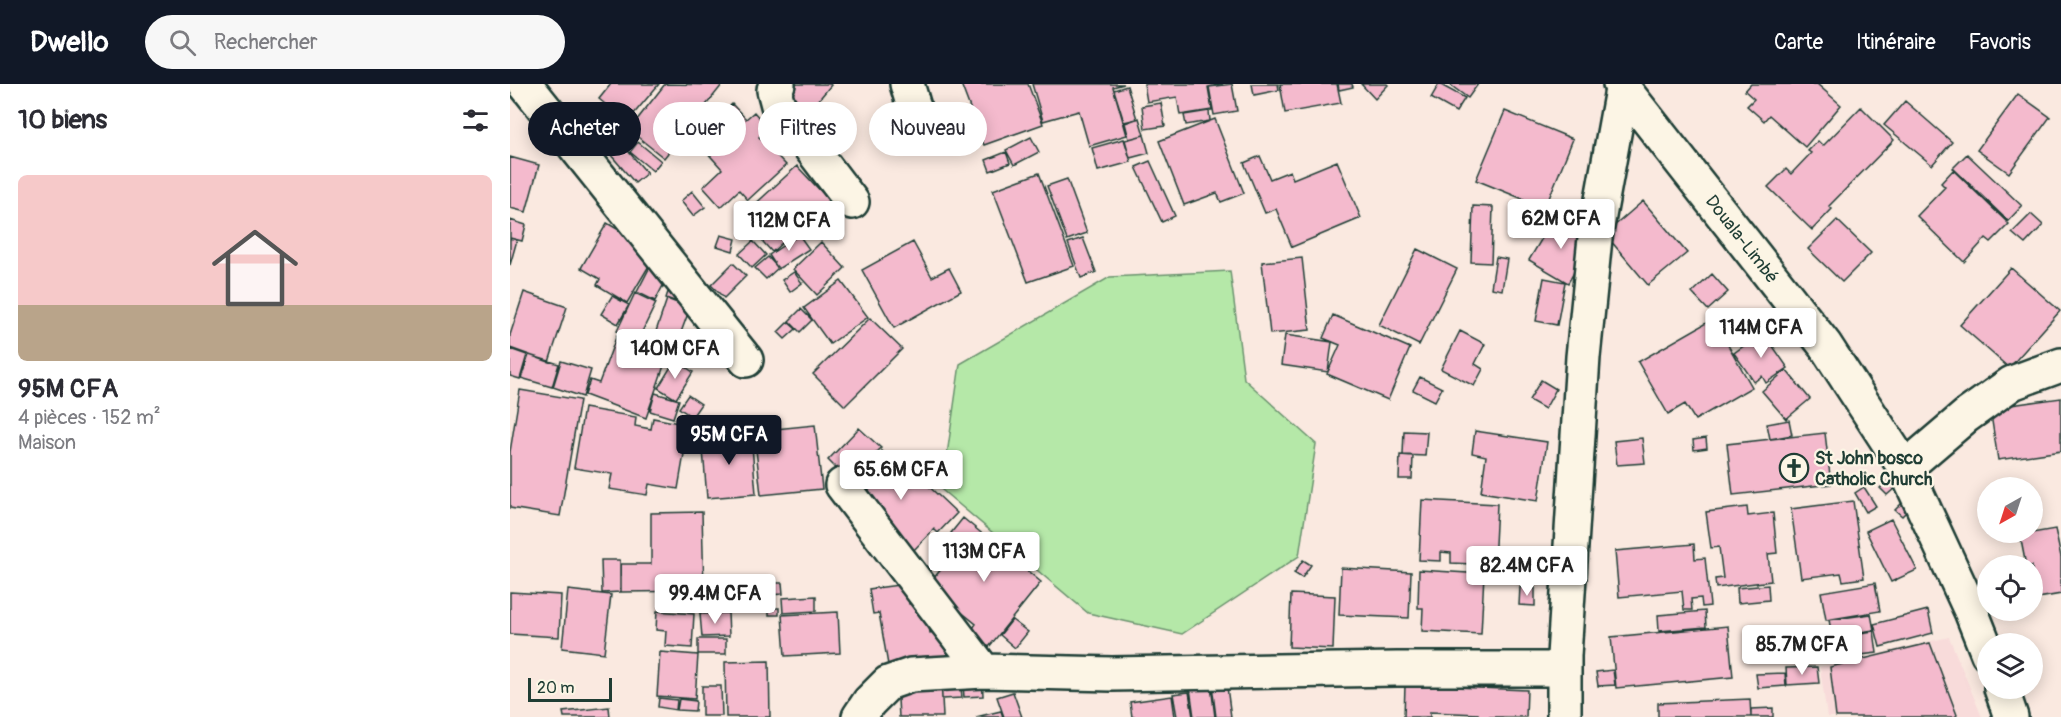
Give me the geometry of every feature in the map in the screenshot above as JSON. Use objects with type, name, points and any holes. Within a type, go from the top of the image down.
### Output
[{"type":"main road","points":[[525,84],[746,360]]},
{"type":"main road","points":[[778,84],[774,90],[778,105],[852,202]]},
{"type":"main road","points":[[908,84],[913,102]]},
{"type":"main road","points":[[1564,717],[1564,669],[1584,357],[1596,238],[1622,85]]},
{"type":"main road","name":"Douala-Limbé","points":[[1622,85],[1825,345],[1905,468],[1980,633]]},
{"type":"main road","points":[[1905,468],[1966,417],[2012,383],[2061,365]]},
{"type":"main road","points":[[842,485],[984,671]]},
{"type":"main road","points":[[859,717],[869,702],[888,683],[910,675],[984,671],[1112,674],[1564,669]]},
{"type":"main road","points":[[2005,699],[2012,717]]},
{"type":"shaded area","points":[[1949,637],[1982,717],[1827,717],[1820,667]]},
{"type":"green space","points":[[1230,271],[1244,379],[1316,444],[1299,556],[1182,634],[1088,613],[942,490],[960,364],[1110,277]]},
{"type":"building","points":[[611,84],[659,84],[641,105],[641,102],[603,102],[599,99]]},
{"type":"building","points":[[665,84],[722,85],[708,102],[653,102],[653,149],[641,140],[641,115]]},
{"type":"building","points":[[797,84],[831,85],[817,102],[792,102],[786,97]]},
{"type":"building","points":[[961,84],[1028,84],[1043,124],[987,144],[987,102],[968,102]]},
{"type":"building","points":[[1032,84],[1124,84],[1113,87],[1127,135],[1089,146],[1079,111],[1043,121]]},
{"type":"building","points":[[1144,84],[1223,84],[1208,87],[1212,110],[1180,115],[1177,97],[1147,102]]},
{"type":"building","points":[[1232,84],[1237,111],[1214,115],[1209,87]]},
{"type":"building","points":[[1252,84],[1278,84],[1279,90],[1254,95]]},
{"type":"building","points":[[1280,84],[1337,84],[1341,103],[1285,113]]},
{"type":"building","points":[[1338,84],[1352,84],[1353,87],[1339,90]]},
{"type":"building","points":[[1361,84],[1387,84],[1388,85],[1375,99]]},
{"type":"building","points":[[1439,84],[1465,98],[1456,112],[1431,98]]},
{"type":"building","points":[[1449,84],[1478,84],[1468,98]]},
{"type":"building","points":[[1751,84],[1817,84],[1841,105],[1805,147],[1769,115],[1764,121],[1747,106],[1754,99],[1745,91]]},
{"type":"building","points":[[1127,86],[1137,119],[1124,122],[1114,90]]},
{"type":"building","points":[[2018,94],[2050,117],[2009,173],[1977,150]]},
{"type":"building","points":[[1905,101],[1952,142],[1932,165],[1884,125]]},
{"type":"building","points":[[1161,103],[1165,126],[1145,129],[1142,106]]},
{"type":"building","points":[[1861,107],[1894,140],[1829,206],[1832,209],[1812,230],[1768,187],[1786,169],[1791,174],[1811,153],[1808,151],[1818,141],[1823,146]]},
{"type":"building","points":[[1209,111],[1210,121],[1186,125],[1184,115]]},
{"type":"building","points":[[1505,111],[1573,139],[1545,208],[1476,180]]},
{"type":"building","points":[[754,112],[758,117],[758,156],[777,156],[786,165],[748,200],[739,190],[721,207],[703,187],[722,169],[710,156],[746,156],[746,119]]},
{"type":"building","points":[[1139,118],[1144,135],[1129,139],[1125,123]]},
{"type":"building","points":[[1215,119],[1244,193],[1221,202],[1217,193],[1184,205],[1159,141]]},
{"type":"building","points":[[1144,135],[1149,153],[1130,158],[1125,140]]},
{"type":"building","points":[[1031,137],[1039,152],[1014,165],[1006,150]]},
{"type":"building","points":[[1124,139],[1131,162],[1098,171],[1092,148]]},
{"type":"building","points":[[641,144],[661,161],[653,171],[635,156],[641,156]]},
{"type":"building","points":[[1006,152],[1010,163],[990,171],[986,160]]},
{"type":"building","points":[[1967,154],[2022,206],[2008,221],[1953,168]]},
{"type":"building","points":[[612,156],[632,156],[647,173],[635,183]]},
{"type":"building","points":[[1260,156],[1270,179],[1290,171],[1293,179],[1337,161],[1361,218],[1292,247],[1276,209],[1265,213],[1244,163]]},
{"type":"building","points":[[510,157],[539,165],[526,212],[510,208]]},
{"type":"building","points":[[1150,161],[1175,216],[1162,222],[1136,167]]},
{"type":"building","points":[[797,166],[829,200],[772,252],[741,217]]},
{"type":"building","points":[[1953,170],[2009,224],[1991,242],[1986,238],[1964,262],[1917,216],[1945,187],[1941,183]]},
{"type":"building","points":[[1039,173],[1074,266],[1028,282],[993,190]]},
{"type":"building","points":[[1067,179],[1087,233],[1067,240],[1047,186]]},
{"type":"building","points":[[692,191],[705,207],[693,216],[681,201]]},
{"type":"building","points":[[1643,201],[1687,253],[1648,285],[1605,234]]},
{"type":"building","points":[[1473,206],[1493,207],[1491,263],[1471,262]]},
{"type":"building","points":[[2031,214],[2043,225],[2025,244],[2012,233]]},
{"type":"building","points":[[1554,218],[1592,240],[1568,283],[1529,260]]},
{"type":"building","points":[[510,220],[526,225],[522,241],[510,238]]},
{"type":"building","points":[[1837,220],[1871,253],[1842,282],[1808,249]]},
{"type":"building","points":[[607,223],[636,240],[632,246],[653,259],[627,303],[597,285],[600,279],[581,268]]},
{"type":"building","points":[[721,235],[736,239],[733,251],[717,246]]},
{"type":"building","points":[[799,235],[809,249],[778,269],[769,255]]},
{"type":"building","points":[[510,238],[517,240],[510,265]]},
{"type":"building","points":[[1083,238],[1096,272],[1081,278],[1068,243]]},
{"type":"building","points":[[753,241],[766,255],[752,268],[739,254]]},
{"type":"building","points":[[821,242],[845,268],[817,295],[793,269]]},
{"type":"building","points":[[913,242],[932,277],[949,268],[961,291],[894,328],[862,270]]},
{"type":"building","points":[[1417,249],[1457,269],[1419,345],[1379,325]]},
{"type":"building","points":[[768,257],[778,268],[766,279],[755,268]]},
{"type":"building","points":[[1496,257],[1507,259],[1502,290],[1491,288]]},
{"type":"building","points":[[1302,258],[1310,330],[1270,334],[1262,262]]},
{"type":"building","points":[[733,263],[746,276],[724,298],[711,285]]},
{"type":"building","points":[[651,265],[669,274],[655,301],[637,292]]},
{"type":"building","points":[[2011,268],[2060,311],[2009,368],[1960,325]]},
{"type":"building","points":[[794,272],[802,283],[790,292],[782,280]]},
{"type":"building","points":[[1712,274],[1728,292],[1708,310],[1692,293]]},
{"type":"building","points":[[1544,278],[1565,282],[1557,325],[1536,321]]},
{"type":"building","points":[[841,281],[868,317],[830,344],[804,308]]},
{"type":"building","points":[[671,283],[688,306],[666,298]]},
{"type":"building","points":[[524,292],[567,307],[549,362],[510,348],[510,335]]},
{"type":"building","points":[[635,293],[656,303],[638,340],[617,331]]},
{"type":"building","points":[[612,296],[629,305],[618,324],[601,314]]},
{"type":"building","points":[[667,299],[690,308],[673,354],[651,346]]},
{"type":"building","points":[[801,309],[812,320],[800,332],[789,321]]},
{"type":"building","points":[[1333,315],[1410,348],[1388,400],[1327,374],[1340,345],[1323,338]]},
{"type":"building","points":[[870,318],[902,349],[845,406],[813,374]]},
{"type":"building","points":[[1713,319],[1752,387],[1695,420],[1685,404],[1668,414],[1638,362]]},
{"type":"building","points":[[788,322],[796,329],[785,339],[778,332]]},
{"type":"building","points":[[1460,331],[1485,344],[1475,364],[1483,369],[1474,386],[1441,369]]},
{"type":"building","points":[[1763,332],[1788,368],[1766,383],[1762,376],[1754,382],[1734,353]]},
{"type":"building","points":[[617,335],[668,354],[646,418],[585,395],[590,380],[599,383]]},
{"type":"building","points":[[1285,335],[1332,342],[1328,372],[1281,365]]},
{"type":"building","points":[[510,349],[527,355],[520,379],[510,376]]},
{"type":"building","points":[[529,355],[559,364],[552,387],[521,378]]},
{"type":"building","points":[[675,360],[693,372],[676,399],[658,388]]},
{"type":"building","points":[[561,361],[591,370],[583,397],[553,387]]},
{"type":"building","points":[[1786,370],[1810,399],[1786,419],[1762,391]]},
{"type":"building","points":[[1420,377],[1442,388],[1435,401],[1413,390]]},
{"type":"building","points":[[1541,380],[1556,389],[1545,409],[1529,400]]},
{"type":"building","points":[[520,390],[580,400],[560,516],[510,508],[510,452]]},
{"type":"building","points":[[655,393],[679,400],[673,418],[650,411]]},
{"type":"building","points":[[688,395],[701,404],[692,417],[679,408]]},
{"type":"building","points":[[2061,398],[2061,451],[1998,460],[1990,408]]},
{"type":"building","points":[[584,408],[636,417],[635,426],[651,429],[653,418],[689,425],[678,489],[649,484],[647,495],[609,489],[612,474],[574,468]]},
{"type":"building","points":[[1789,420],[1792,435],[1770,439],[1767,424]]},
{"type":"building","points":[[815,425],[822,489],[761,495],[754,431]]},
{"type":"building","points":[[859,428],[881,448],[849,481],[828,460]]},
{"type":"building","points":[[1404,431],[1427,432],[1425,456],[1403,455]]},
{"type":"building","points":[[1475,431],[1547,442],[1538,501],[1481,492],[1486,456],[1472,453]]},
{"type":"building","points":[[1825,433],[1831,484],[1733,495],[1727,444]]},
{"type":"building","points":[[751,434],[756,494],[707,498],[702,438]]},
{"type":"building","points":[[1642,438],[1645,463],[1617,465],[1614,441]]},
{"type":"building","points":[[1706,438],[1707,448],[1694,450],[1693,440]]},
{"type":"building","points":[[882,451],[916,482],[920,478],[957,513],[938,533],[934,529],[913,551],[847,489]]},
{"type":"building","points":[[1400,455],[1413,456],[1412,479],[1399,479]]},
{"type":"building","points":[[1888,481],[1895,488],[1887,495],[1880,488]]},
{"type":"building","points":[[1864,487],[1876,506],[1866,512],[1855,493]]},
{"type":"building","points":[[1422,500],[1497,504],[1494,565],[1451,563],[1451,553],[1441,552],[1441,561],[1419,560]]},
{"type":"building","points":[[1853,501],[1864,578],[1843,581],[1841,573],[1801,578],[1791,509]]},
{"type":"building","points":[[1901,504],[1908,510],[1902,516],[1895,510]]},
{"type":"building","points":[[1747,507],[1748,516],[1773,513],[1777,553],[1768,554],[1771,581],[1716,588],[1715,579],[1723,578],[1719,547],[1711,548],[1706,512]]},
{"type":"building","points":[[702,512],[704,591],[621,592],[621,564],[651,564],[651,513]]},
{"type":"building","points":[[963,518],[1041,582],[989,647],[970,632],[976,624],[928,585],[963,543],[951,533]]},
{"type":"building","points":[[1891,519],[1917,570],[1891,582],[1866,531]]},
{"type":"building","points":[[2055,529],[2061,557],[2061,594],[2043,597],[2043,555],[2024,555],[2022,543],[2043,543],[2043,531]]},
{"type":"building","points":[[1694,544],[1695,559],[1705,558],[1710,606],[1702,607],[1701,598],[1691,599],[1692,610],[1684,610],[1682,591],[1619,597],[1615,551]]},
{"type":"building","points":[[601,560],[620,560],[620,592],[602,593]]},
{"type":"building","points":[[1303,560],[1311,565],[1302,578],[1294,573]]},
{"type":"building","points":[[1341,568],[1411,572],[1409,618],[1339,615]]},
{"type":"building","points":[[1419,570],[1484,574],[1481,634],[1422,631],[1423,608],[1418,608]]},
{"type":"building","points":[[766,583],[782,583],[783,594],[767,595]]},
{"type":"building","points":[[1875,583],[1880,611],[1826,620],[1821,592]]},
{"type":"building","points":[[906,584],[909,604],[925,602],[930,633],[948,630],[952,656],[888,665],[879,613],[873,614],[869,589]]},
{"type":"building","points":[[1768,585],[1769,600],[1738,603],[1737,588]]},
{"type":"building","points":[[1520,587],[1535,588],[1535,606],[1519,605]]},
{"type":"building","points":[[726,589],[728,611],[700,614],[697,593]]},
{"type":"building","points":[[568,590],[611,595],[604,653],[562,648]]},
{"type":"building","points":[[510,592],[561,595],[559,637],[510,634]]},
{"type":"building","points":[[1291,594],[1335,596],[1333,649],[1289,647]]},
{"type":"building","points":[[816,596],[816,611],[783,613],[782,598]]},
{"type":"building","points":[[769,608],[779,608],[779,615],[769,615]]},
{"type":"building","points":[[1928,610],[1933,633],[1880,647],[1874,624]]},
{"type":"building","points":[[657,611],[694,614],[692,648],[665,646],[666,631],[656,630]]},
{"type":"building","points":[[1705,611],[1706,627],[1659,631],[1658,615]]},
{"type":"building","points":[[838,612],[840,653],[785,656],[782,615]]},
{"type":"building","points":[[728,613],[729,636],[702,637],[700,614]]},
{"type":"building","points":[[1871,614],[1874,630],[1832,636],[1829,620]]},
{"type":"building","points":[[1012,620],[1028,632],[1015,648],[1000,635]]},
{"type":"building","points":[[1728,626],[1733,677],[1616,688],[1611,637]]},
{"type":"building","points":[[1874,631],[1877,653],[1835,658],[1831,637]]},
{"type":"building","points":[[698,639],[726,639],[726,654],[698,654]]},
{"type":"building","points":[[1930,643],[1957,715],[1955,717],[1836,717],[1830,667]]},
{"type":"building","points":[[660,652],[698,655],[695,699],[657,696]]},
{"type":"building","points":[[769,661],[770,717],[726,717],[725,662]]},
{"type":"building","points":[[1817,667],[1819,683],[1787,685],[1786,668]]},
{"type":"building","points":[[1613,670],[1615,685],[1598,686],[1596,672]]},
{"type":"building","points":[[1225,672],[1231,717],[1216,717],[1212,685]]},
{"type":"building","points":[[982,673],[983,696],[964,697],[962,674]]},
{"type":"building","points":[[1785,673],[1786,686],[1758,688],[1756,674]]},
{"type":"building","points":[[960,676],[962,698],[942,699],[941,677]]},
{"type":"building","points":[[941,678],[943,717],[899,717],[897,681]]},
{"type":"building","points":[[1405,685],[1527,690],[1526,717],[1478,717],[1478,714],[1430,712],[1430,717],[1404,717]]},
{"type":"building","points":[[702,686],[721,686],[722,716],[702,716]]},
{"type":"building","points":[[1211,686],[1215,717],[1194,717],[1190,688]]},
{"type":"building","points":[[1013,692],[1022,717],[1004,717],[997,697]]},
{"type":"building","points":[[1189,692],[1193,717],[1177,717],[1173,694]]},
{"type":"building","points":[[1172,696],[1175,717],[1132,717],[1130,702]]},
{"type":"building","points":[[659,698],[677,700],[676,710],[658,707]]},
{"type":"building","points":[[679,699],[696,701],[695,711],[677,710]]},
{"type":"building","points":[[1750,699],[1751,717],[1658,717],[1658,703]]},
{"type":"building","points":[[609,707],[610,717],[564,717],[563,712]]},
{"type":"building","points":[[1773,708],[1773,717],[1751,717],[1751,709]]},
{"type":"building","points":[[1001,711],[1003,717],[976,717]]},
{"type":"place","name":"St John bosco Catholic Church","points":[[1794,468]]}]
